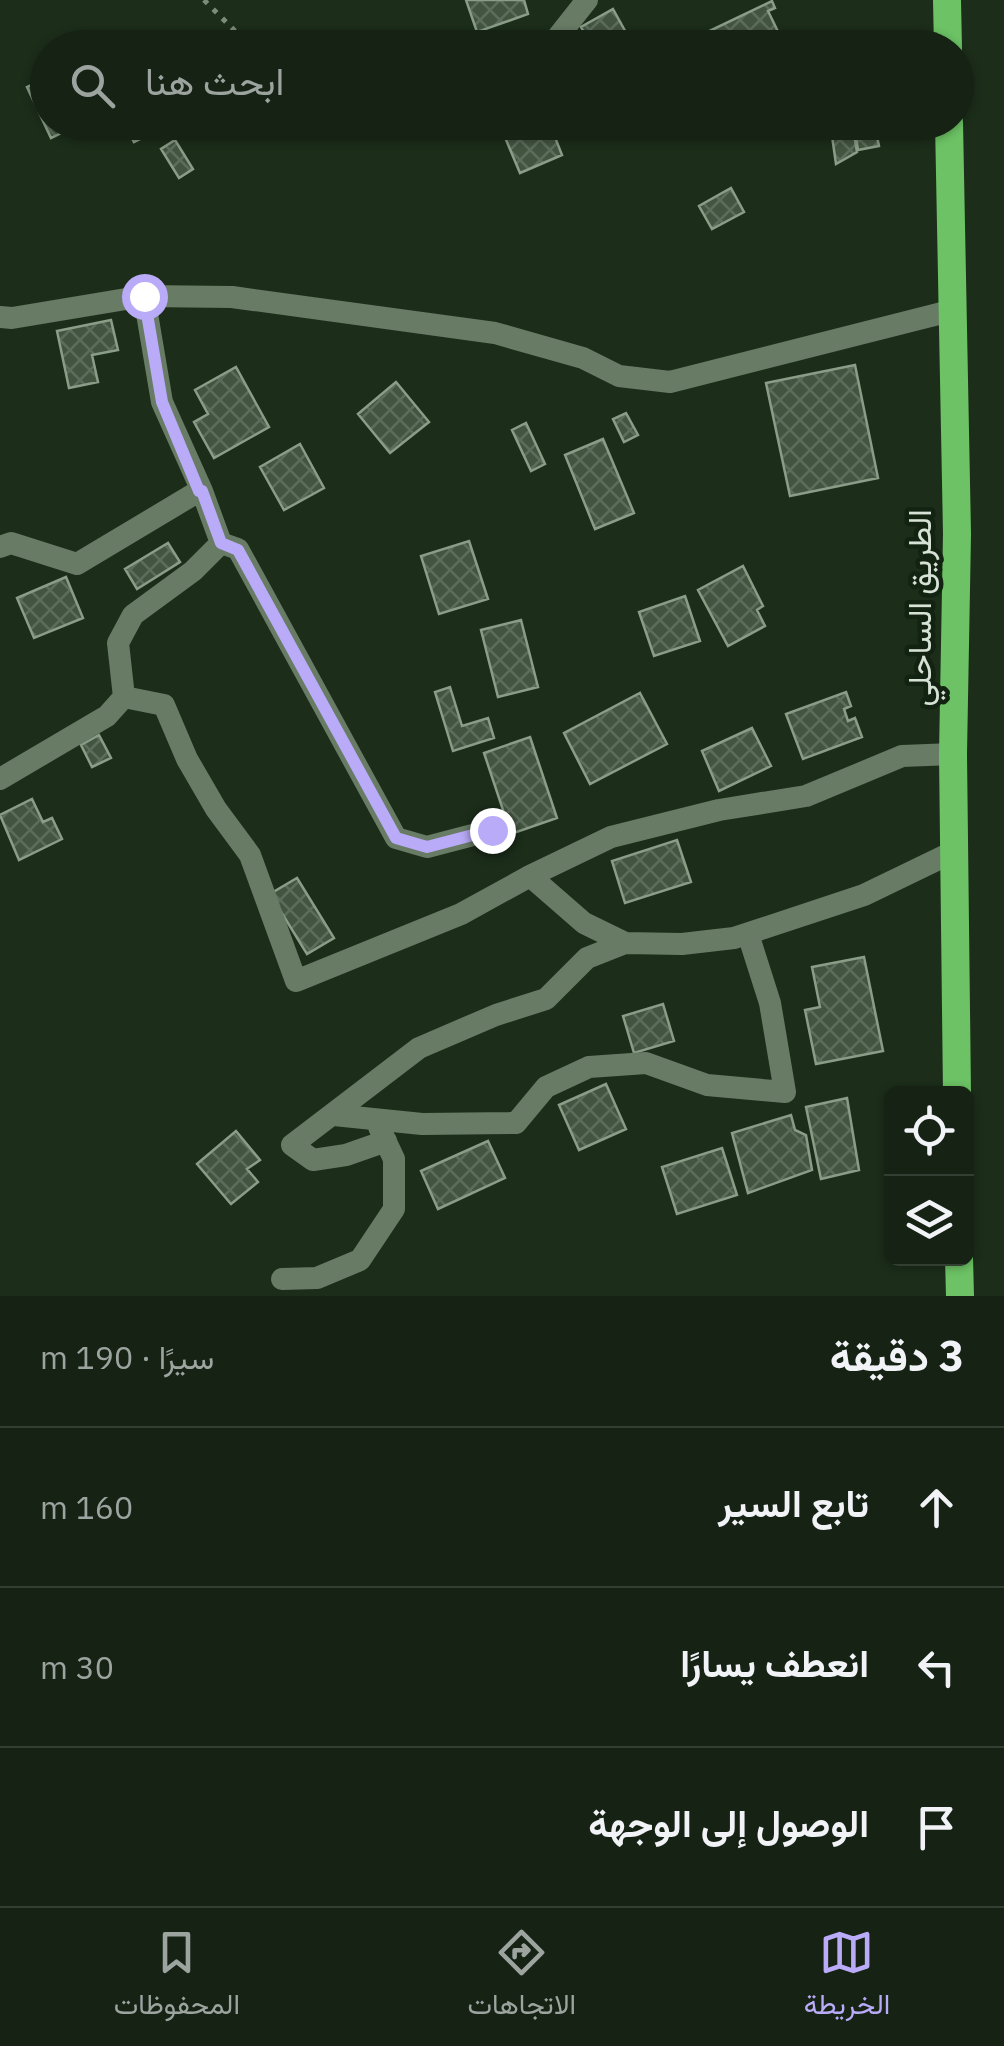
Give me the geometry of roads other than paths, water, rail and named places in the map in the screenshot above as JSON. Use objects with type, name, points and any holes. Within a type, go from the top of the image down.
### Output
[{"type":"highway","points":[[947,0],[948,30]]},
{"type":"highway","name":"الطريق الساحلي","points":[[949,140],[956,534],[953,754],[958,1086]]},
{"type":"highway","points":[[960,1266],[960,1296]]},
{"type":"street","points":[[564,30],[587,0]]},
{"type":"street","points":[[0,316],[12,318],[144,296],[232,297],[495,333],[583,358],[619,376],[670,382],[950,311]]},
{"type":"street","points":[[144,296],[162,402],[221,543],[238,550],[396,838],[427,847],[492,830]]},
{"type":"street","points":[[0,547],[11,543],[77,564],[199,491]]},
{"type":"street","points":[[0,779],[107,716],[124,697],[118,643],[133,615],[193,571],[221,543]]},
{"type":"street","points":[[124,697],[164,705],[187,759],[250,855],[296,980],[461,914],[610,837],[719,810],[806,796],[902,756],[953,754]]},
{"type":"street","points":[[386,1142],[346,1155],[313,1160],[292,1145],[419,1048],[496,1014],[546,999],[587,958],[625,943],[682,944],[748,934],[864,895],[954,852]]},
{"type":"street","points":[[530,876],[584,923],[625,943]]},
{"type":"street","points":[[334,1115],[422,1124],[516,1123],[546,1087],[589,1067],[646,1063],[707,1086],[786,1092],[770,1003],[748,934]]},
{"type":"street","points":[[282,1279],[316,1278],[360,1260],[394,1209],[394,1159],[376,1119]]}]
